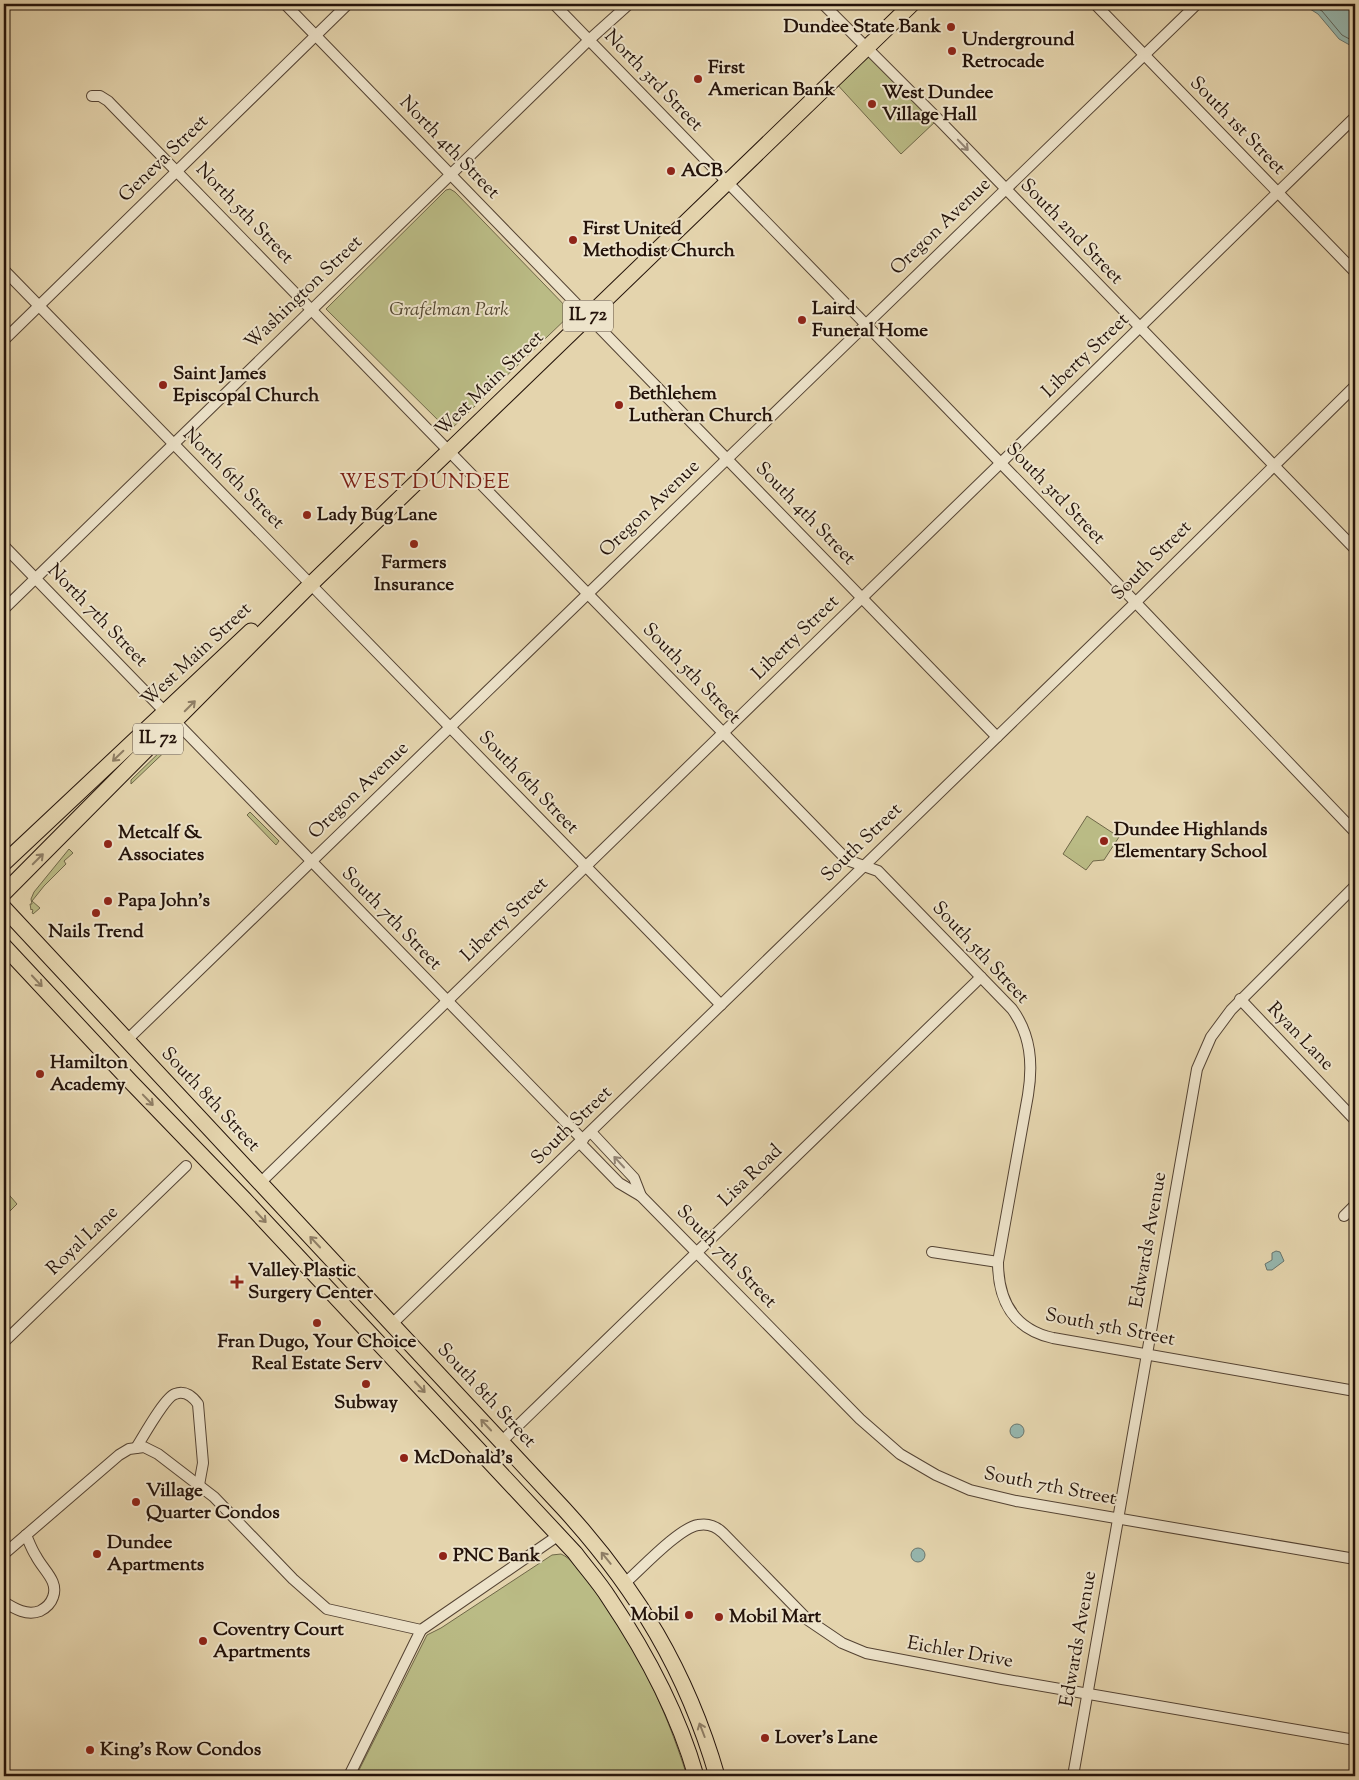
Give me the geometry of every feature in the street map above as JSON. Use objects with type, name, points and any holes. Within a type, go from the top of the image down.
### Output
[{"type":"main road","name":"West Main Street","points":[[4,863],[170,716],[312,584],[912,4]]},
{"type":"main road","name":"West Main Street","points":[[4,893],[170,716]]},
{"type":"main road","name":"South 8th Street","points":[[4,908],[579,1526],[625,1583],[663,1642],[704,1733],[717,1776]]},
{"type":"main road","points":[[4,946],[575,1553],[609,1597],[649,1662],[684,1739],[696,1776]]},
{"type":"street","name":"North 4th Street","points":[[285,4],[588,316]]},
{"type":"street","name":"Geneva Street","points":[[4,340],[348,4]]},
{"type":"street","name":"North 3rd Street","points":[[554,4],[727,182]]},
{"type":"street","name":"Washington Street","points":[[4,609],[450,174],[629,4]]},
{"type":"street","name":"South 2nd Street","points":[[823,4],[1355,549]]},
{"type":"street","name":"South 1st Street","points":[[1095,4],[1355,272]]},
{"type":"street","name":"Oregon Avenue","points":[[126,1040],[1197,4]]},
{"type":"street","name":"North 5th Street","points":[[92,96],[100,96],[108,101],[450,451]]},
{"type":"street","name":"Liberty Street","points":[[260,1183],[1355,117]]},
{"type":"street","name":"South 3rd Street","points":[[727,182],[1136,602],[1355,832]]},
{"type":"street","name":"North 6th Street","points":[[4,270],[312,584]]},
{"type":"street","name":"South 4th Street","points":[[588,316],[997,737]]},
{"type":"street","name":"South Street","points":[[391,1324],[721,1006],[1355,386]]},
{"type":"street","name":"South 5th Street","points":[[450,451],[847,860],[878,871],[1010,1007],[1018,1018],[1028,1041],[1031,1063],[1028,1094],[998,1262],[1000,1288],[1005,1304],[1018,1320],[1032,1330],[1053,1338],[1355,1391]]},
{"type":"street","name":"North 7th Street","points":[[4,546],[170,716]]},
{"type":"street","name":"South 6th Street","points":[[312,584],[721,1006]]},
{"type":"street","name":"South 7th Street","points":[[170,716],[447,1001],[619,1183],[641,1196],[860,1419],[900,1454],[936,1475],[970,1490],[1016,1502],[1355,1559]]},
{"type":"street","name":"Edwards Avenue","points":[[1074,1776],[1196,1069],[1216,1029],[1240,999],[1355,886]]},
{"type":"street","name":"Lisa Road","points":[[502,1442],[980,977]]},
{"type":"street","name":"Ryan Lane","points":[[1240,999],[1355,1120]]},
{"type":"street","name":"South 7th Street","points":[[591,1132],[634,1178],[641,1196]]},
{"type":"street","name":"Royal Lane","points":[[4,1342],[186,1166]]},
{"type":"street","points":[[1344,1216],[1355,1205]]},
{"type":"street","points":[[932,1252],[998,1262]]},
{"type":"street","points":[[136,1448],[166,1401],[175,1394],[185,1393],[194,1398],[198,1404],[203,1463],[199,1485]]},
{"type":"street","points":[[4,1554],[119,1455],[129,1449],[144,1447],[158,1454],[214,1496],[293,1579],[327,1609],[421,1630]]},
{"type":"street","name":"Eichler Drive","points":[[625,1583],[684,1530],[698,1524],[708,1525],[724,1533],[808,1620],[848,1646],[884,1658],[1355,1740]]},
{"type":"street","points":[[4,1602],[18,1610],[35,1612],[43,1609],[52,1601],[55,1592],[50,1576],[36,1556],[26,1535]]},
{"type":"street","points":[[349,1776],[421,1630],[559,1535]]},
{"type":"green space","points":[[867,49],[937,120],[901,154],[834,81]]},
{"type":"green space","name":"Grafelman Park","points":[[450,189],[572,313],[449,431],[326,309],[446,190]]},
{"type":"green space","points":[[176,741],[131,784],[131,780],[166,746]]},
{"type":"green space","points":[[250,812],[279,841],[276,845],[247,815]]},
{"type":"green space","points":[[1087,816],[1119,837],[1104,860],[1093,861],[1086,870],[1063,854]]},
{"type":"green space","points":[[69,849],[73,853],[64,861],[66,864],[32,901],[40,908],[33,914],[30,904],[32,904],[31,899],[34,892]]},
{"type":"green space","points":[[4,1189],[17,1204],[6,1215],[4,1213]]},
{"type":"green space","points":[[561,1554],[568,1558],[602,1600],[632,1648],[657,1698],[687,1776],[356,1776],[427,1635],[441,1628],[552,1555]]},
{"type":"water","points":[[1302,4],[1355,4],[1355,48],[1339,39],[1318,14]]},
{"type":"water","points":[[1280,1252],[1284,1261],[1272,1270],[1267,1270],[1265,1264],[1272,1260],[1272,1253]]},
{"type":"water","points":[[1014,1424],[1020,1424],[1024,1431],[1020,1438],[1014,1438],[1010,1434],[1010,1428]]},
{"type":"water","points":[[915,1548],[921,1548],[925,1555],[921,1562],[915,1562],[911,1558],[911,1552]]},
{"type":"place","name":"Dundee State Bank","points":[[951,27]]},
{"type":"place","name":"Underground Retrocade","points":[[952,51]]},
{"type":"place","name":"First American Bank","points":[[698,79]]},
{"type":"place","name":"West Dundee Village Hall","points":[[872,104]]},
{"type":"place","name":"ACB","points":[[671,171]]},
{"type":"place","name":"First United Methodist Church","points":[[573,240]]},
{"type":"place","name":"Laird Funeral Home","points":[[802,320]]},
{"type":"place","name":"Saint James Episcopal Church","points":[[163,385]]},
{"type":"place","name":"Bethlehem Lutheran Church","points":[[619,405]]},
{"type":"place","name":"Lady Bug Lane","points":[[307,515]]},
{"type":"place","name":"Farmers Insurance","points":[[414,544]]},
{"type":"place","name":"Dundee Highlands Elementary School","points":[[1104,841]]},
{"type":"place","name":"Metcalf & Associates","points":[[108,844]]},
{"type":"place","name":"Papa John's","points":[[108,901]]},
{"type":"place","name":"Nails Trend","points":[[96,913]]},
{"type":"place","name":"Hamilton Academy","points":[[40,1074]]},
{"type":"place","name":"Valley Plastic Surgery Center","points":[[237,1282]]},
{"type":"place","name":"Fran Dugo, Your Choice Real Estate Serv","points":[[317,1323]]},
{"type":"place","name":"Subway","points":[[366,1384]]},
{"type":"place","name":"McDonald's","points":[[404,1458]]},
{"type":"place","name":"Village Quarter Condos","points":[[136,1502]]},
{"type":"place","name":"Dundee Apartments","points":[[97,1554]]},
{"type":"place","name":"PNC Bank","points":[[443,1556]]},
{"type":"place","name":"Mobil","points":[[689,1615]]},
{"type":"place","name":"Mobil Mart","points":[[719,1617]]},
{"type":"place","name":"Coventry Court Apartments","points":[[203,1641]]},
{"type":"place","name":"Lover's Lane","points":[[765,1738]]},
{"type":"place","name":"King's Row Condos","points":[[90,1750]]},
{"type":"district","name":"WEST DUNDEE","points":[[425,483]]}]
